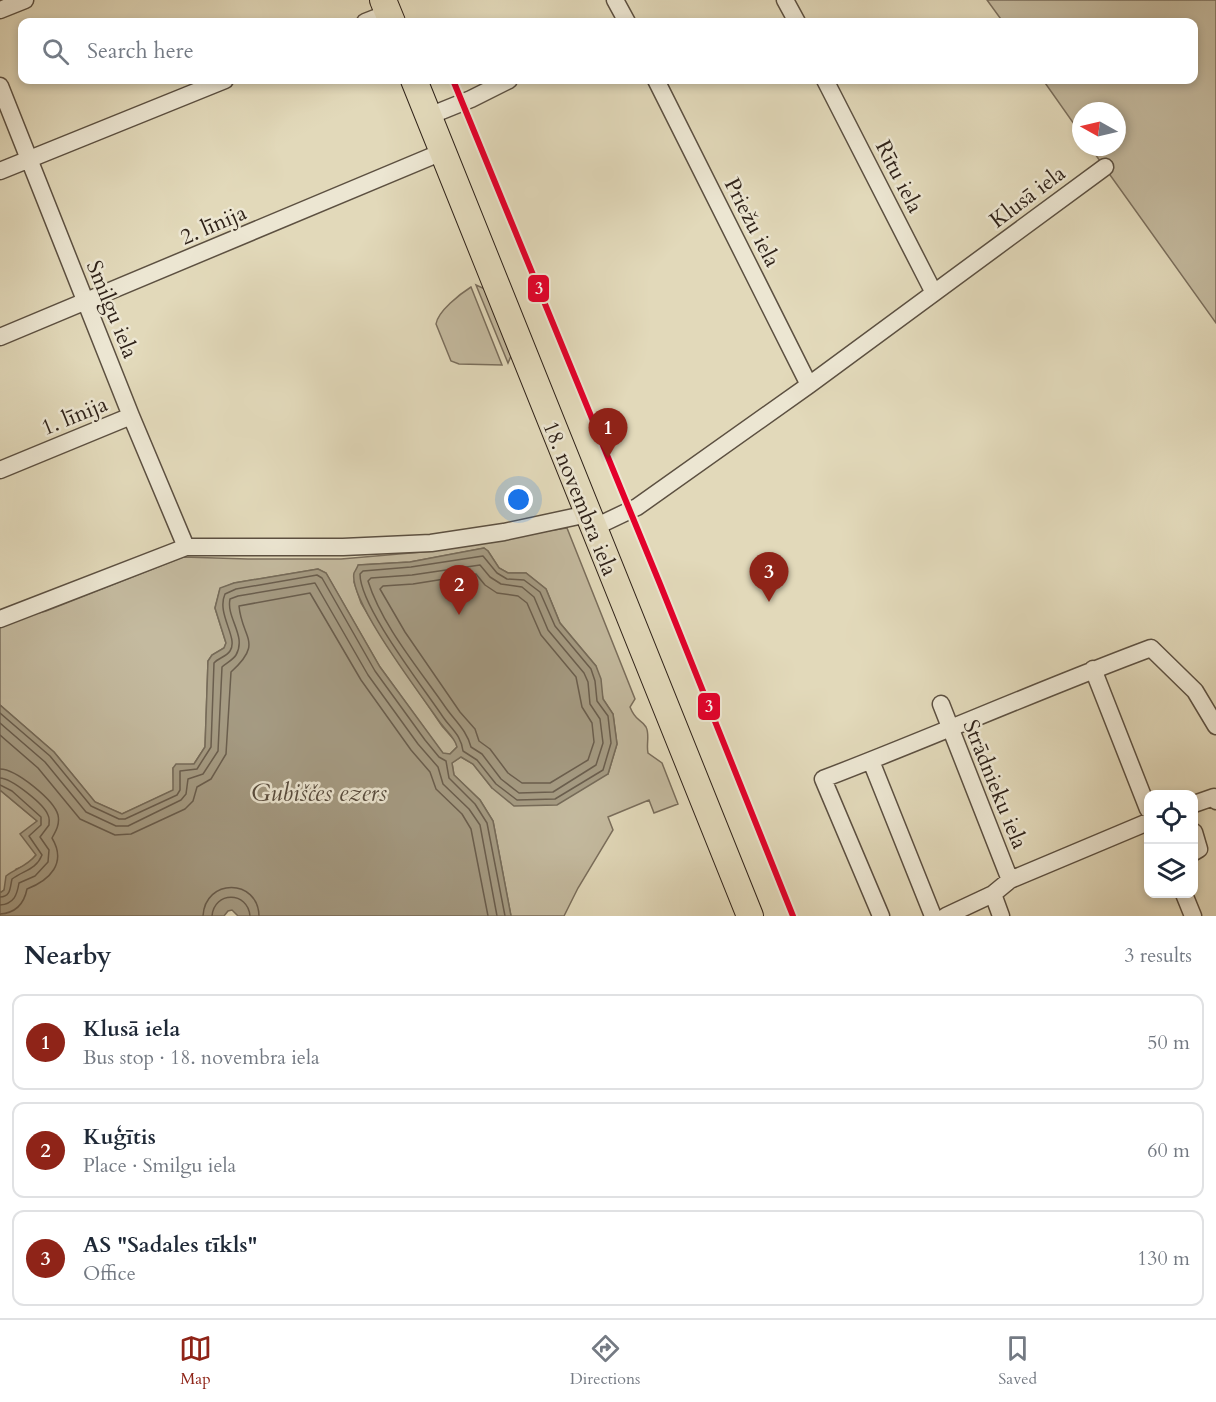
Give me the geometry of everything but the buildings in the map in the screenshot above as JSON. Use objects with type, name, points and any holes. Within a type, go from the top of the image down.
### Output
[{"type":"main road","name":"18. novembra iela","points":[[416,84],[750,916]]},
{"type":"street","points":[[0,10],[25,0]]},
{"type":"street","points":[[615,0],[622,18]]},
{"type":"street","points":[[785,0],[794,18]]},
{"type":"street","points":[[0,171],[215,84]]},
{"type":"street","points":[[429,116],[501,84]]},
{"type":"street","name":"Priežu iela","points":[[658,84],[809,385]]},
{"type":"street","name":"Rītu iela","points":[[827,84],[934,293]]},
{"type":"street","name":"Smilgu iela","points":[[0,86],[131,416],[186,547]]},
{"type":"street","name":"2. līnija","points":[[0,337],[442,152]]},
{"type":"street","name":"Klusā iela","points":[[591,521],[637,507],[809,385],[1105,167]]},
{"type":"street","name":"1. līnija","points":[[0,470],[131,416]]},
{"type":"street","points":[[0,619],[186,547],[343,547],[431,543],[591,521]]},
{"type":"street","points":[[881,916],[823,779],[1093,669],[1151,648],[1195,691],[1216,726]]},
{"type":"street","points":[[1093,669],[1144,796]]},
{"type":"street","name":"Strādnieku iela","points":[[941,704],[1010,880]]},
{"type":"street","points":[[871,761],[933,916]]},
{"type":"street","points":[[1198,803],[1215,798]]},
{"type":"street","points":[[946,916],[993,894],[1010,880],[1144,824]]},
{"type":"street","points":[[993,894],[1001,916]]},
{"type":"street","points":[[1186,898],[1193,916]]},
{"type":"shaded area","points":[[987,0],[1216,0],[1216,323],[1096,156],[1126,156],[1126,102],[1072,102],[1072,121],[1046,84],[1198,84],[1198,18],[1000,18]]},
{"type":"shaded area","points":[[476,285],[485,289],[511,356],[508,363]]},
{"type":"shaded area","points":[[471,287],[502,365],[459,364],[451,361],[436,324],[445,308]]},
{"type":"shaded area","points":[[567,528],[635,699],[630,707],[647,730],[648,753],[662,763],[678,804],[654,813],[649,800],[608,817],[613,830],[564,916],[511,916],[493,821],[480,800],[454,775],[452,763],[461,757],[473,764],[492,788],[608,774],[617,744],[613,714],[603,699],[596,666],[560,623],[546,589],[526,573],[508,573],[499,568],[484,548],[410,562],[359,565],[354,582],[361,603],[386,644],[442,726],[456,742],[457,747],[450,754],[443,754],[380,667],[326,573],[318,569],[234,583],[220,589],[215,608],[226,643],[224,648],[212,655],[208,661],[205,747],[194,764],[173,768],[174,790],[122,814],[95,802],[54,752],[0,705],[0,623],[46,611],[183,557],[341,559],[434,551],[479,541]]},
{"type":"shaded area","points":[[0,790],[37,821],[36,855],[27,865],[16,869],[0,893]]},
{"type":"water","name":"Gubiščes ezers","points":[[484,548],[499,568],[508,573],[526,573],[546,589],[560,623],[596,666],[601,679],[603,699],[613,714],[617,744],[608,774],[557,805],[514,806],[492,788],[473,764],[461,757],[452,763],[454,775],[480,800],[493,821],[511,916],[238,916],[232,910],[224,916],[0,916],[0,893],[4,890],[6,876],[36,855],[20,834],[37,821],[0,790],[0,705],[54,752],[95,802],[122,814],[173,790],[173,768],[176,764],[194,764],[205,747],[208,661],[212,655],[224,648],[226,643],[215,608],[220,588],[234,583],[318,569],[326,573],[380,667],[443,753],[450,754],[457,747],[454,740],[403,670],[374,625],[355,586],[354,573],[358,565],[410,562]]},
{"type":"tram line","name":"3","points":[[455,84],[660,584],[793,916]]},
{"type":"place","name":"Klusā iela","points":[[608,458]]},
{"type":"place","name":"AS \"Sadales tīkls\"","points":[[769,602]]},
{"type":"place","name":"Kuģītis","points":[[459,615]]}]
